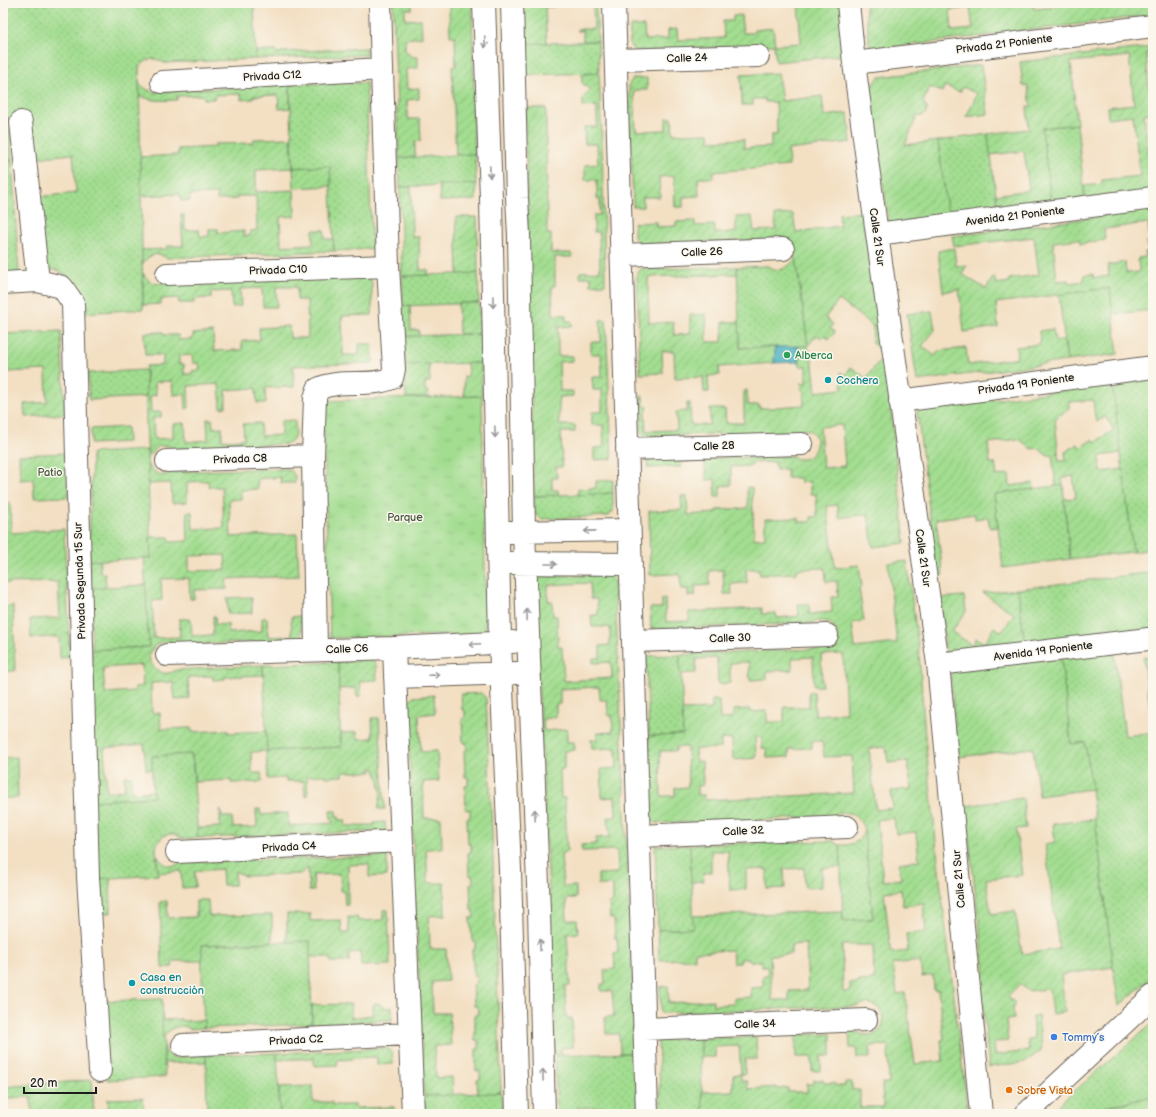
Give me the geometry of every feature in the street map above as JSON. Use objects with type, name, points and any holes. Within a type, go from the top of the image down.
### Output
[{"type":"street","points":[[316,650],[313,456],[315,398],[318,389],[328,385],[382,382],[392,378],[394,369],[388,266],[380,3]]},
{"type":"street","points":[[484,3],[492,234],[500,643],[510,870],[517,1108],[543,1109],[538,870],[524,532],[519,235],[512,3]]},
{"type":"street","points":[[614,3],[647,1113]]},
{"type":"street","name":"Calle 21 Sur","points":[[848,3],[854,63],[877,234],[938,664],[981,1114]]},
{"type":"street","name":"Privada 21 Poniente","points":[[854,63],[1153,26]]},
{"type":"street","name":"Calle 24","points":[[616,60],[758,56]]},
{"type":"street","name":"Privada C12","points":[[162,82],[382,69]]},
{"type":"street","points":[[3,283],[38,280],[21,122]]},
{"type":"street","points":[[491,198],[517,198]]},
{"type":"street","name":"Avenida 21 Poniente","points":[[877,234],[1153,198]]},
{"type":"street","points":[[492,234],[519,235]]},
{"type":"street","name":"Calle 26","points":[[622,255],[783,249]]},
{"type":"street","name":"Privada C10","points":[[168,274],[388,266]]},
{"type":"street","name":"Privada Segunda 15 Sur","points":[[38,280],[62,287],[73,303],[88,878],[100,1071]]},
{"type":"street","name":"Privada 19 Poniente","points":[[900,401],[1153,367]]},
{"type":"street","name":"Calle 28","points":[[627,449],[802,444]]},
{"type":"street","name":"Privada C8","points":[[167,461],[313,456]]},
{"type":"street","points":[[497,532],[629,530]]},
{"type":"street","points":[[498,563],[631,564]]},
{"type":"street","name":"Calle 30","points":[[633,641],[827,635]]},
{"type":"street","name":"Avenida 19 Poniente","points":[[938,664],[1148,639]]},
{"type":"street","name":"Calle C6","points":[[167,655],[528,642]]},
{"type":"street","points":[[394,648],[412,1114]]},
{"type":"street","points":[[395,677],[530,672]]},
{"type":"street","name":"Calle 32","points":[[639,836],[847,827]]},
{"type":"street","name":"Privada C4","points":[[177,852],[402,841]]},
{"type":"street","points":[[510,870],[538,870]]},
{"type":"street","points":[[511,910],[539,910]]},
{"type":"street","points":[[1026,1114],[1153,996]]},
{"type":"street","name":"Calle 34","points":[[644,1029],[866,1020]]},
{"type":"street","name":"Privada C2","points":[[183,1045],[409,1034]]},
{"type":"green space","points":[[3,3],[254,3],[256,59],[164,63],[151,59],[139,67],[143,309],[85,313],[82,296],[73,280],[57,270],[43,270],[37,197],[76,193],[73,154],[34,158],[29,117],[3,119]]},
{"type":"green space","points":[[393,3],[412,3],[412,9],[405,9],[405,20],[421,19],[422,37],[405,39],[405,50],[412,57],[418,57],[418,68],[406,69],[407,89],[419,88],[419,99],[407,100],[408,119],[420,119],[421,141],[415,142],[415,157],[399,158]]},
{"type":"green space","points":[[451,3],[472,3],[474,96],[472,96],[475,154],[456,155],[452,67],[456,66],[455,36],[450,36],[449,7],[451,7]]},
{"type":"green space","points":[[522,3],[553,3],[553,7],[545,7],[547,43],[524,44]]},
{"type":"green space","points":[[593,3],[596,3],[598,41],[583,41],[583,31],[577,31],[577,29],[594,29]]},
{"type":"green space","points":[[798,3],[841,3],[846,55],[776,62],[774,45],[634,51],[630,45],[630,26],[644,26],[645,40],[668,39],[668,30],[677,29],[678,40],[724,38],[723,21],[733,21],[733,16],[741,15],[743,33],[753,33],[754,30],[773,28],[775,45],[801,43]]},
{"type":"green space","points":[[865,3],[1033,3],[1034,9],[1056,7],[1055,3],[1125,3],[1125,5],[1153,3],[1153,15],[870,50]],"holes":[[[970,8],[973,29],[952,31],[950,10]]]},
{"type":"green space","points":[[598,41],[599,73],[525,75],[524,44]]},
{"type":"green space","points":[[1153,47],[1153,52],[1146,53],[1149,89],[1153,89],[1153,113],[1144,114],[1150,170],[1153,170],[1153,192],[1085,200],[1084,186],[1102,184],[1102,180],[1140,176],[1133,115],[1108,118],[1107,107],[1134,104],[1129,56],[1071,62],[1077,124],[1042,128],[1051,204],[998,210],[996,195],[1029,190],[1024,151],[990,155],[988,134],[1029,129],[1027,107],[1031,106],[1028,86],[1023,86],[1020,62]]},
{"type":"green space","points":[[366,48],[366,55],[256,59],[256,51],[276,51],[277,54],[280,54],[280,52]]},
{"type":"green space","points":[[981,65],[988,114],[966,117],[977,94],[963,87],[960,92],[945,86],[942,92],[930,87],[923,102],[927,108],[926,112],[923,115],[917,116],[905,145],[938,141],[948,217],[889,224],[871,87],[879,77]]},
{"type":"green space","points":[[599,73],[605,284],[591,285],[591,277],[580,277],[580,272],[600,271],[599,232],[594,232],[594,215],[600,215],[600,199],[597,199],[597,180],[585,180],[585,165],[598,164],[597,144],[585,144],[584,127],[597,127],[597,106],[583,107],[583,98],[590,90],[582,83],[582,74]]},
{"type":"green space","points":[[778,73],[782,101],[822,96],[824,116],[848,113],[851,142],[788,150],[789,166],[713,172],[713,178],[698,178],[699,196],[683,197],[683,207],[675,207],[674,176],[659,177],[660,197],[643,197],[643,207],[633,207],[629,84],[634,78],[647,78],[647,90],[634,90],[636,131],[666,130],[666,118],[672,118],[673,134],[709,133],[710,141],[744,139],[744,148],[771,147],[771,135],[777,135],[776,102],[765,102],[765,99],[753,99],[753,105],[742,105],[741,75]]},
{"type":"green space","points":[[139,82],[145,88],[154,92],[290,84],[290,108],[279,109],[278,95],[253,96],[253,99],[241,100],[241,94],[215,95],[214,99],[204,99],[203,95],[177,96],[177,100],[152,100],[140,97]]},
{"type":"green space","points":[[366,83],[372,249],[334,251],[330,167],[293,168],[290,84]]},
{"type":"green space","points":[[525,108],[546,108],[547,234],[551,234],[551,253],[571,253],[572,257],[555,257],[555,286],[552,286],[553,315],[566,315],[566,321],[571,321],[572,326],[558,327],[558,356],[573,356],[573,361],[559,362],[560,391],[573,391],[573,396],[559,397],[559,425],[575,425],[575,432],[561,432],[562,467],[556,467],[557,478],[552,478],[552,490],[558,490],[559,495],[534,496]]},
{"type":"green space","points":[[9,118],[12,160],[3,161],[3,119]]},
{"type":"green space","points":[[1077,124],[1085,200],[1051,204],[1042,128]]},
{"type":"green space","points":[[988,134],[998,210],[948,217],[938,141]]},
{"type":"green space","points":[[291,138],[293,168],[256,170],[256,192],[294,190],[295,216],[280,217],[281,246],[313,244],[313,230],[324,230],[325,239],[333,239],[334,251],[167,258],[159,254],[148,257],[142,266],[142,250],[167,249],[167,246],[183,246],[181,215],[184,215],[185,230],[199,230],[200,237],[209,236],[209,229],[218,229],[218,233],[244,231],[244,236],[250,236],[250,231],[257,230],[256,196],[237,196],[237,199],[217,200],[217,194],[190,195],[190,201],[181,201],[180,194],[141,196],[140,157],[178,155],[178,149],[215,147],[215,144],[253,143],[254,139]]},
{"type":"green space","points":[[475,154],[476,184],[400,187],[399,158]]},
{"type":"green space","points":[[12,160],[19,273],[3,274],[3,161]]},
{"type":"green space","points":[[330,166],[331,186],[294,188],[293,168]]},
{"type":"green space","points":[[476,184],[476,200],[440,201],[439,185]]},
{"type":"green space","points":[[400,187],[411,187],[412,237],[419,237],[420,270],[428,270],[429,275],[402,276]]},
{"type":"green space","points":[[1153,208],[1153,310],[1113,314],[1110,288],[996,303],[998,327],[964,332],[959,289],[943,292],[938,251],[954,248],[956,266],[967,265],[962,274],[986,289],[994,276],[996,284],[1009,282],[1009,279],[1039,275],[1034,237],[954,246],[952,236],[1076,220]],"holes":[[[1148,223],[1150,241],[1147,242],[1149,251],[1145,252],[1145,257],[1138,258],[1139,272],[1126,273],[1125,262],[1108,265],[1109,276],[1094,278],[1093,274],[1084,275],[1084,281],[1069,283],[1068,280],[1057,281],[1053,242],[1079,239],[1080,244],[1105,240],[1104,229]]]},
{"type":"green space","points":[[862,212],[885,354],[872,343],[873,326],[839,300],[825,318],[833,324],[830,328],[835,332],[829,339],[824,335],[821,338],[817,335],[808,346],[796,258],[790,242],[783,237],[773,237],[767,240],[640,244],[634,238],[634,223],[656,222],[656,227],[676,226],[676,222],[695,221],[695,226],[715,225],[715,233],[736,232],[736,217],[752,216],[754,231],[776,230],[775,215],[793,214],[796,232],[840,226],[839,214]]},
{"type":"green space","points":[[456,217],[477,217],[478,273],[458,274]]},
{"type":"green space","points":[[796,257],[808,346],[740,348],[737,267],[769,266],[777,270],[788,266]]},
{"type":"green space","points":[[737,267],[737,274],[648,277],[649,323],[673,322],[674,335],[690,334],[690,315],[706,314],[707,342],[722,342],[723,322],[739,322],[740,348],[775,347],[774,363],[719,367],[720,375],[708,376],[709,392],[704,392],[703,377],[675,378],[674,351],[662,351],[663,373],[640,374],[637,274],[641,269]]},
{"type":"green space","points":[[143,273],[155,284],[171,279],[366,274],[372,283],[372,315],[342,316],[343,355],[359,355],[359,344],[372,344],[373,363],[293,366],[294,387],[265,388],[266,403],[257,403],[256,388],[226,390],[226,407],[221,408],[219,384],[188,386],[189,408],[186,409],[185,394],[173,395],[172,381],[155,382],[156,395],[150,396],[151,412],[161,412],[161,417],[153,418],[154,439],[173,438],[173,424],[185,423],[186,442],[208,440],[207,419],[212,419],[213,428],[222,427],[222,440],[244,439],[243,424],[260,423],[261,436],[281,435],[281,421],[295,420],[295,434],[291,442],[287,444],[173,449],[169,446],[159,446],[148,456],[146,426],[146,366],[163,365],[163,355],[145,355],[144,333],[163,332],[164,335],[178,335],[179,340],[193,339],[193,334],[213,332],[214,351],[242,350],[242,341],[260,340],[259,328],[289,326],[290,338],[308,338],[307,300],[297,300],[297,287],[276,287],[277,307],[263,307],[262,288],[240,289],[241,306],[232,307],[231,291],[211,292],[211,298],[194,299],[194,303],[179,303],[178,298],[162,299],[161,304],[143,305]],"holes":[[[192,355],[193,363],[199,363],[200,370],[192,371],[192,374],[184,374],[184,364],[179,364],[179,356]]]},
{"type":"green space","points":[[478,273],[479,303],[403,306],[402,276]]},
{"type":"green space","points":[[1110,288],[1118,354],[1067,361],[1059,294]]},
{"type":"green space","points":[[458,303],[479,303],[480,334],[459,334]]},
{"type":"green space","points":[[410,305],[411,330],[419,330],[419,336],[404,336],[403,306]]},
{"type":"green space","points":[[932,311],[935,330],[922,346],[935,356],[939,351],[966,348],[968,365],[1017,358],[1016,347],[1040,344],[1039,331],[1053,329],[1055,341],[1064,340],[1067,361],[917,381],[907,314]]},
{"type":"green space","points":[[600,320],[606,320],[612,459],[594,460],[594,448],[604,447],[603,425],[592,425],[592,412],[602,412],[602,390],[593,390],[592,377],[602,377],[601,354],[591,354],[591,342],[601,342]]},
{"type":"green space","points":[[61,331],[65,414],[25,417],[24,404],[47,402],[46,370],[7,372],[5,334]]},
{"type":"green space","points":[[480,334],[481,363],[405,365],[404,336]]},
{"type":"green space","points":[[798,346],[808,346],[813,365],[816,392],[842,389],[841,372],[845,375],[851,367],[866,378],[885,354],[905,543],[873,547],[868,514],[839,518],[838,505],[827,506],[835,568],[859,565],[862,587],[859,588],[864,621],[852,623],[855,648],[897,643],[888,563],[907,561],[919,652],[925,737],[940,880],[968,1114],[703,1114],[702,1092],[733,1091],[733,1075],[741,1074],[741,1081],[747,1081],[748,1089],[777,1087],[777,1089],[788,1088],[788,1092],[807,1092],[807,1084],[813,1084],[813,1080],[823,1080],[824,1083],[835,1083],[836,1086],[845,1086],[845,1082],[852,1082],[852,1090],[860,1090],[860,1107],[883,1107],[882,1083],[889,1083],[888,1045],[870,1046],[870,1058],[857,1058],[856,1048],[850,1048],[849,1033],[853,1031],[868,1035],[876,1033],[881,1029],[883,1022],[882,1016],[879,1009],[874,1005],[866,1004],[857,1006],[661,1013],[660,987],[668,986],[669,1003],[713,1000],[713,1005],[734,1004],[734,998],[751,997],[751,988],[763,987],[763,976],[768,976],[767,966],[762,966],[762,961],[751,962],[750,959],[741,959],[740,963],[733,963],[732,950],[695,952],[695,959],[659,960],[658,930],[693,928],[693,916],[842,911],[843,921],[873,919],[864,829],[856,817],[848,813],[834,816],[724,822],[656,823],[649,817],[649,736],[683,735],[682,710],[712,709],[712,700],[719,700],[720,719],[733,718],[733,710],[750,709],[750,712],[767,711],[767,722],[784,722],[784,707],[809,707],[809,692],[814,692],[815,715],[846,713],[843,654],[821,655],[822,686],[814,686],[813,657],[792,658],[792,670],[767,671],[767,679],[750,680],[749,662],[730,663],[730,683],[718,684],[717,658],[696,659],[696,673],[680,674],[680,655],[825,649],[837,640],[837,632],[832,625],[825,621],[812,623],[651,629],[650,608],[662,608],[662,599],[665,599],[666,622],[689,621],[689,612],[762,608],[762,614],[776,613],[777,618],[799,616],[798,604],[809,604],[809,614],[832,612],[831,597],[838,597],[837,581],[826,582],[825,568],[797,569],[797,573],[760,575],[759,569],[746,569],[747,583],[731,584],[732,594],[724,594],[723,570],[709,571],[710,585],[695,586],[695,596],[688,596],[688,589],[681,589],[680,574],[650,575],[649,511],[682,510],[681,496],[687,496],[688,515],[716,513],[716,510],[748,508],[747,487],[752,487],[754,539],[765,538],[765,519],[799,518],[799,522],[811,522],[811,517],[817,517],[816,494],[810,494],[810,482],[800,482],[800,478],[787,478],[787,469],[776,470],[775,462],[751,463],[751,466],[731,467],[731,485],[720,486],[720,497],[715,497],[715,479],[706,480],[705,461],[681,462],[681,467],[648,468],[647,460],[791,456],[801,459],[808,457],[814,452],[816,444],[815,437],[811,431],[802,429],[789,432],[645,436],[641,432],[641,396],[643,396],[644,406],[648,407],[645,414],[646,431],[677,430],[676,412],[687,411],[687,403],[690,403],[691,425],[710,425],[710,409],[725,409],[726,423],[744,423],[744,391],[747,390],[748,405],[759,405],[759,408],[804,405],[804,391],[802,390],[801,383],[806,383],[806,366],[800,366]],"holes":[[[842,425],[845,466],[823,468],[820,427]],[[755,737],[762,737],[762,748],[767,749],[767,758],[789,757],[789,749],[812,748],[812,741],[822,741],[824,757],[852,756],[854,793],[705,800],[704,795],[697,795],[697,786],[703,785],[702,761],[696,762],[695,749],[721,748],[721,739],[732,739],[733,760],[756,758]],[[676,747],[687,747],[688,787],[675,788],[675,796],[661,796],[660,751],[676,751]],[[886,747],[888,763],[908,761],[911,789],[891,791],[893,808],[876,810],[869,749]],[[894,818],[896,834],[916,832],[919,860],[899,863],[901,879],[883,881],[877,820]],[[901,890],[903,906],[923,903],[926,932],[906,934],[908,951],[891,953],[884,892]],[[806,944],[808,990],[789,991],[789,1000],[772,1000],[770,955],[791,954],[791,945]],[[842,945],[873,945],[874,980],[850,983],[850,992],[843,992]],[[920,961],[922,977],[933,975],[934,990],[938,990],[944,1040],[941,1040],[943,1061],[915,1064],[905,993],[897,994],[893,964]]]},
{"type":"green space","points":[[467,363],[481,363],[482,396],[464,396],[464,377],[468,377]]},
{"type":"green space","points":[[429,364],[430,382],[425,382],[425,391],[428,391],[428,397],[406,398],[405,365]]},
{"type":"green space","points":[[145,370],[147,397],[89,400],[88,373]]},
{"type":"green space","points":[[1153,379],[1153,549],[1133,552],[1112,384]]},
{"type":"green space","points":[[1112,384],[1121,453],[1100,456],[1101,472],[1123,469],[1133,552],[1070,559],[1064,499],[1076,498],[1073,476],[1062,478],[1063,485],[1056,486],[1052,455],[1046,455],[1038,448],[1032,449],[1019,439],[988,443],[990,463],[995,463],[997,476],[1009,474],[1010,486],[1033,483],[1034,489],[994,494],[998,527],[990,528],[988,517],[975,519],[975,514],[936,519],[943,575],[937,576],[917,410]],"holes":[[[1093,400],[1097,422],[1105,416],[1114,430],[1095,442],[1093,439],[1080,448],[1078,444],[1065,452],[1066,461],[1059,461],[1055,419],[1069,408],[1069,402]]]},
{"type":"green space","name":"Parque","points":[[482,396],[486,634],[330,638],[323,401]]},
{"type":"green space","points":[[127,427],[128,442],[91,444],[91,429]]},
{"type":"green space","points":[[147,450],[151,558],[89,561],[92,453]]},
{"type":"green space","name":"Patio","points":[[67,453],[69,497],[34,498],[33,479],[20,480],[19,455]]},
{"type":"green space","points":[[148,465],[156,473],[162,475],[173,472],[290,469],[295,476],[295,483],[281,483],[280,477],[257,479],[258,489],[241,490],[241,499],[229,500],[231,537],[297,534],[299,576],[226,579],[227,589],[194,590],[194,599],[190,599],[189,578],[161,579],[162,600],[152,601],[154,638],[180,637],[179,619],[191,619],[192,636],[213,635],[213,616],[215,616],[216,625],[228,624],[228,633],[262,631],[262,618],[267,618],[268,637],[292,636],[291,617],[301,616],[302,640],[177,645],[164,642],[157,645],[149,654],[154,668],[162,673],[176,670],[263,665],[263,675],[225,677],[225,679],[213,680],[212,676],[188,677],[189,699],[175,700],[173,682],[151,683],[152,713],[160,713],[161,729],[191,728],[192,732],[228,730],[228,733],[266,731],[267,751],[341,747],[341,733],[357,732],[358,739],[373,738],[372,718],[379,718],[385,809],[378,809],[381,794],[379,779],[374,768],[371,768],[372,772],[343,772],[343,776],[307,776],[308,796],[305,796],[304,781],[286,781],[286,778],[268,779],[266,751],[251,752],[252,773],[261,773],[262,782],[231,783],[231,780],[195,782],[192,754],[152,756],[152,769],[146,770],[144,744],[104,748],[107,792],[125,790],[124,776],[131,776],[132,793],[153,791],[154,797],[92,801],[92,650],[149,647],[144,558],[151,558],[150,537],[169,537],[170,542],[188,541],[187,512],[192,512],[193,529],[224,528],[222,487],[209,487],[208,481],[187,482],[187,502],[172,503],[171,483],[148,484]],"holes":[[[225,555],[226,570],[189,571],[189,556]],[[142,665],[143,686],[135,687],[135,691],[105,693],[103,668]]]},
{"type":"green space","points":[[613,480],[613,493],[578,495],[578,489],[596,488],[596,481]]},
{"type":"green space","points":[[1063,485],[1070,559],[1003,568],[994,494]]},
{"type":"green space","points":[[613,493],[613,511],[609,516],[541,519],[535,514],[534,496]]},
{"type":"green space","points":[[10,502],[11,533],[64,529],[70,657],[60,658],[59,637],[31,638],[30,619],[60,618],[58,582],[3,583],[3,503]]},
{"type":"green space","points":[[100,560],[100,573],[105,573],[106,588],[90,588],[89,561]]},
{"type":"green space","points":[[1153,572],[1153,631],[1025,647],[1018,589]]},
{"type":"green space","points":[[611,575],[614,580],[636,1053],[620,1053],[619,1034],[606,1034],[605,1017],[614,1016],[612,991],[601,991],[601,984],[605,984],[604,970],[615,969],[614,953],[618,952],[617,938],[615,938],[614,919],[610,918],[609,903],[613,902],[613,885],[598,885],[598,874],[618,873],[617,850],[582,851],[581,845],[596,844],[596,838],[610,837],[608,817],[616,817],[615,797],[602,798],[601,769],[617,768],[616,748],[592,749],[591,740],[597,740],[597,733],[613,732],[612,715],[608,715],[607,700],[600,700],[599,687],[560,689],[560,704],[556,705],[556,717],[543,719],[544,731],[567,729],[567,742],[574,742],[575,750],[564,751],[564,769],[560,770],[561,798],[565,798],[567,852],[561,853],[563,887],[576,886],[576,898],[566,899],[567,920],[577,920],[578,933],[567,934],[570,986],[565,986],[566,1018],[572,1018],[573,1047],[561,1048],[561,1055],[555,1055],[554,987],[533,581],[540,576]],"holes":[[[590,583],[591,599],[597,599],[598,615],[591,615],[592,627],[610,627],[610,645],[600,646],[600,658],[593,658],[593,663],[611,662],[612,678],[564,681],[562,647],[558,647],[557,616],[553,616],[552,601],[548,601],[548,585]]]},
{"type":"green space","points":[[146,585],[149,647],[92,650],[90,588]]},
{"type":"green space","points":[[1018,589],[1025,647],[946,656],[940,598],[964,596],[966,611],[952,632],[972,645],[976,638],[984,643],[994,627],[1002,632],[1014,614],[983,593]]},
{"type":"green space","points":[[252,597],[252,613],[228,614],[227,598]]},
{"type":"green space","points":[[13,606],[15,671],[3,671],[3,607]]},
{"type":"green space","points":[[1114,651],[1125,736],[1153,732],[1153,976],[1119,1006],[1111,955],[1085,742],[1071,744],[1061,658]]},
{"type":"green space","points":[[680,655],[684,735],[649,736],[646,656]]},
{"type":"green space","points":[[1153,656],[1153,732],[1143,657]]},
{"type":"green space","points":[[1061,658],[1071,744],[1085,742],[1092,789],[1039,796],[1033,748],[958,757],[950,671]]},
{"type":"green space","points":[[373,660],[376,665],[377,680],[360,681],[361,696],[357,696],[356,688],[339,689],[338,662]]},
{"type":"green space","points":[[338,662],[341,747],[267,751],[263,665]]},
{"type":"green space","points":[[481,693],[486,698],[501,1092],[478,1094],[477,1080],[480,1079],[480,1071],[476,1071],[476,1049],[479,1049],[479,1041],[475,1040],[475,1015],[478,1014],[477,1006],[474,1006],[473,985],[477,984],[476,976],[474,976],[472,950],[475,949],[475,941],[472,941],[470,918],[474,918],[473,910],[471,910],[470,884],[473,883],[472,875],[469,875],[468,853],[471,852],[471,844],[468,844],[467,818],[470,817],[470,809],[466,810],[465,786],[468,786],[468,777],[465,777],[464,751],[467,750],[466,742],[463,743],[462,719],[465,718],[465,710],[462,710],[461,694]]},
{"type":"green space","points":[[434,695],[435,713],[419,715],[421,752],[437,751],[439,781],[423,782],[424,818],[441,818],[442,848],[426,849],[428,883],[444,883],[445,915],[429,916],[430,949],[446,949],[448,981],[432,982],[433,1013],[449,1013],[451,1045],[434,1046],[436,1078],[452,1077],[453,1095],[424,1096],[407,702],[413,697]]},
{"type":"green space","points":[[192,754],[198,838],[182,839],[173,834],[163,836],[157,843],[156,848],[158,875],[98,879],[92,801],[153,797],[151,756]]},
{"type":"green space","points":[[17,757],[18,798],[3,798],[3,758]]},
{"type":"green space","points":[[1023,798],[1026,828],[1016,829],[1022,875],[986,879],[991,914],[1015,911],[1022,954],[1059,949],[1045,844],[1055,842],[1053,824],[1095,819],[1113,967],[1061,975],[1065,1012],[1052,1014],[1049,989],[1028,991],[1020,984],[1008,996],[1015,1003],[1013,1006],[1014,1019],[1006,1020],[1008,1041],[994,1042],[995,1055],[1029,1051],[1028,1039],[1034,1038],[1032,1017],[1038,1016],[1042,1049],[1026,1062],[989,1067],[980,973],[985,972],[965,806]]},
{"type":"green space","points":[[221,809],[222,817],[232,817],[233,828],[257,827],[256,809],[260,809],[261,815],[288,813],[288,826],[333,823],[330,811],[336,811],[336,816],[339,816],[339,820],[345,820],[346,826],[374,825],[374,823],[385,822],[386,831],[198,838],[197,828],[220,827]]},
{"type":"green space","points":[[864,829],[873,919],[843,921],[840,845],[849,845],[859,840]]},
{"type":"green space","points":[[833,841],[840,845],[841,867],[822,868],[822,887],[805,887],[804,868],[784,869],[785,888],[767,889],[767,869],[746,870],[746,889],[730,890],[728,851],[711,851],[711,872],[703,873],[704,881],[691,882],[690,845]]},
{"type":"green space","points":[[690,845],[694,928],[658,930],[655,846]]},
{"type":"green space","points":[[157,855],[162,862],[172,866],[183,862],[387,856],[387,876],[369,877],[369,864],[348,865],[348,905],[345,905],[344,891],[341,891],[340,874],[313,875],[314,891],[309,891],[308,868],[300,874],[244,876],[235,871],[235,885],[223,885],[222,869],[195,871],[195,887],[182,888],[181,871],[158,873]]},
{"type":"green space","points":[[110,878],[111,913],[100,913],[98,879]]},
{"type":"green space","points":[[196,900],[208,900],[209,916],[272,915],[272,942],[202,945],[202,961],[173,961],[172,967],[162,968],[160,902],[167,901],[168,918],[196,917]]},
{"type":"green space","points":[[383,910],[388,910],[390,965],[361,966],[360,952],[349,953],[349,962],[331,962],[329,957],[310,957],[310,941],[287,942],[287,914],[310,914],[310,921],[341,920],[342,933],[349,933],[348,917],[357,917],[358,921],[383,920]]},
{"type":"green space","points":[[310,941],[312,1024],[204,1028],[201,945]]},
{"type":"green space","points":[[162,999],[165,1077],[107,1080],[103,1001]]},
{"type":"green space","points":[[375,1003],[380,1004],[384,1008],[392,1007],[392,1020],[312,1024],[312,1005],[351,1004],[351,1018],[372,1015],[373,1006]]},
{"type":"green space","points":[[181,1019],[182,1021],[204,1020],[204,1028],[190,1029],[179,1026],[168,1032],[163,1039],[162,1020]]},
{"type":"green space","points":[[1153,1023],[1153,1096],[1076,1114],[1048,1114]]},
{"type":"green space","points":[[831,1034],[831,1056],[821,1056],[821,1071],[812,1071],[812,1057],[796,1057],[796,1035]]},
{"type":"green space","points":[[756,1037],[757,1059],[745,1059],[745,1074],[741,1074],[739,1046],[715,1047],[715,1057],[701,1057],[701,1038]]},
{"type":"green space","points":[[700,1038],[703,1114],[661,1114],[658,1040]]},
{"type":"green space","points":[[387,1048],[392,1052],[393,1064],[377,1065],[377,1057],[337,1060],[338,1065],[314,1066],[314,1058],[277,1060],[277,1053]]},
{"type":"green space","points":[[166,1051],[174,1058],[193,1055],[206,1055],[206,1062],[164,1063],[164,1052]]},
{"type":"green space","points":[[277,1053],[280,1114],[207,1114],[206,1055]]},
{"type":"green space","points":[[636,1053],[638,1114],[610,1114],[610,1107],[577,1108],[577,1114],[557,1114],[555,1055]]},
{"type":"green space","points":[[92,1080],[94,1114],[32,1114],[31,1097],[6,1098],[6,1092],[3,1092],[3,1087]]},
{"type":"green space","points":[[313,1086],[313,1102],[332,1102],[332,1105],[355,1105],[356,1108],[394,1107],[395,1114],[280,1114],[279,1087]]},
{"type":"green space","points":[[501,1092],[503,1114],[426,1114],[424,1107],[424,1096]]},
{"type":"green space","points":[[1153,1096],[1153,1112],[1143,1114],[1078,1114]]},
{"type":"green space","points":[[143,1098],[144,1114],[109,1114],[108,1099]]},
{"type":"water","name":"Alberca","points":[[798,346],[800,362],[774,363],[775,347]]},
{"type":"place","name":"Alberca","points":[[787,355]]},
{"type":"place","name":"Cochera","points":[[828,380]]},
{"type":"place","name":"Casa en construcción","points":[[132,983]]},
{"type":"place","name":"Tommy´s","points":[[1054,1037]]},
{"type":"place","name":"Sobre Vista","points":[[1009,1090]]}]
